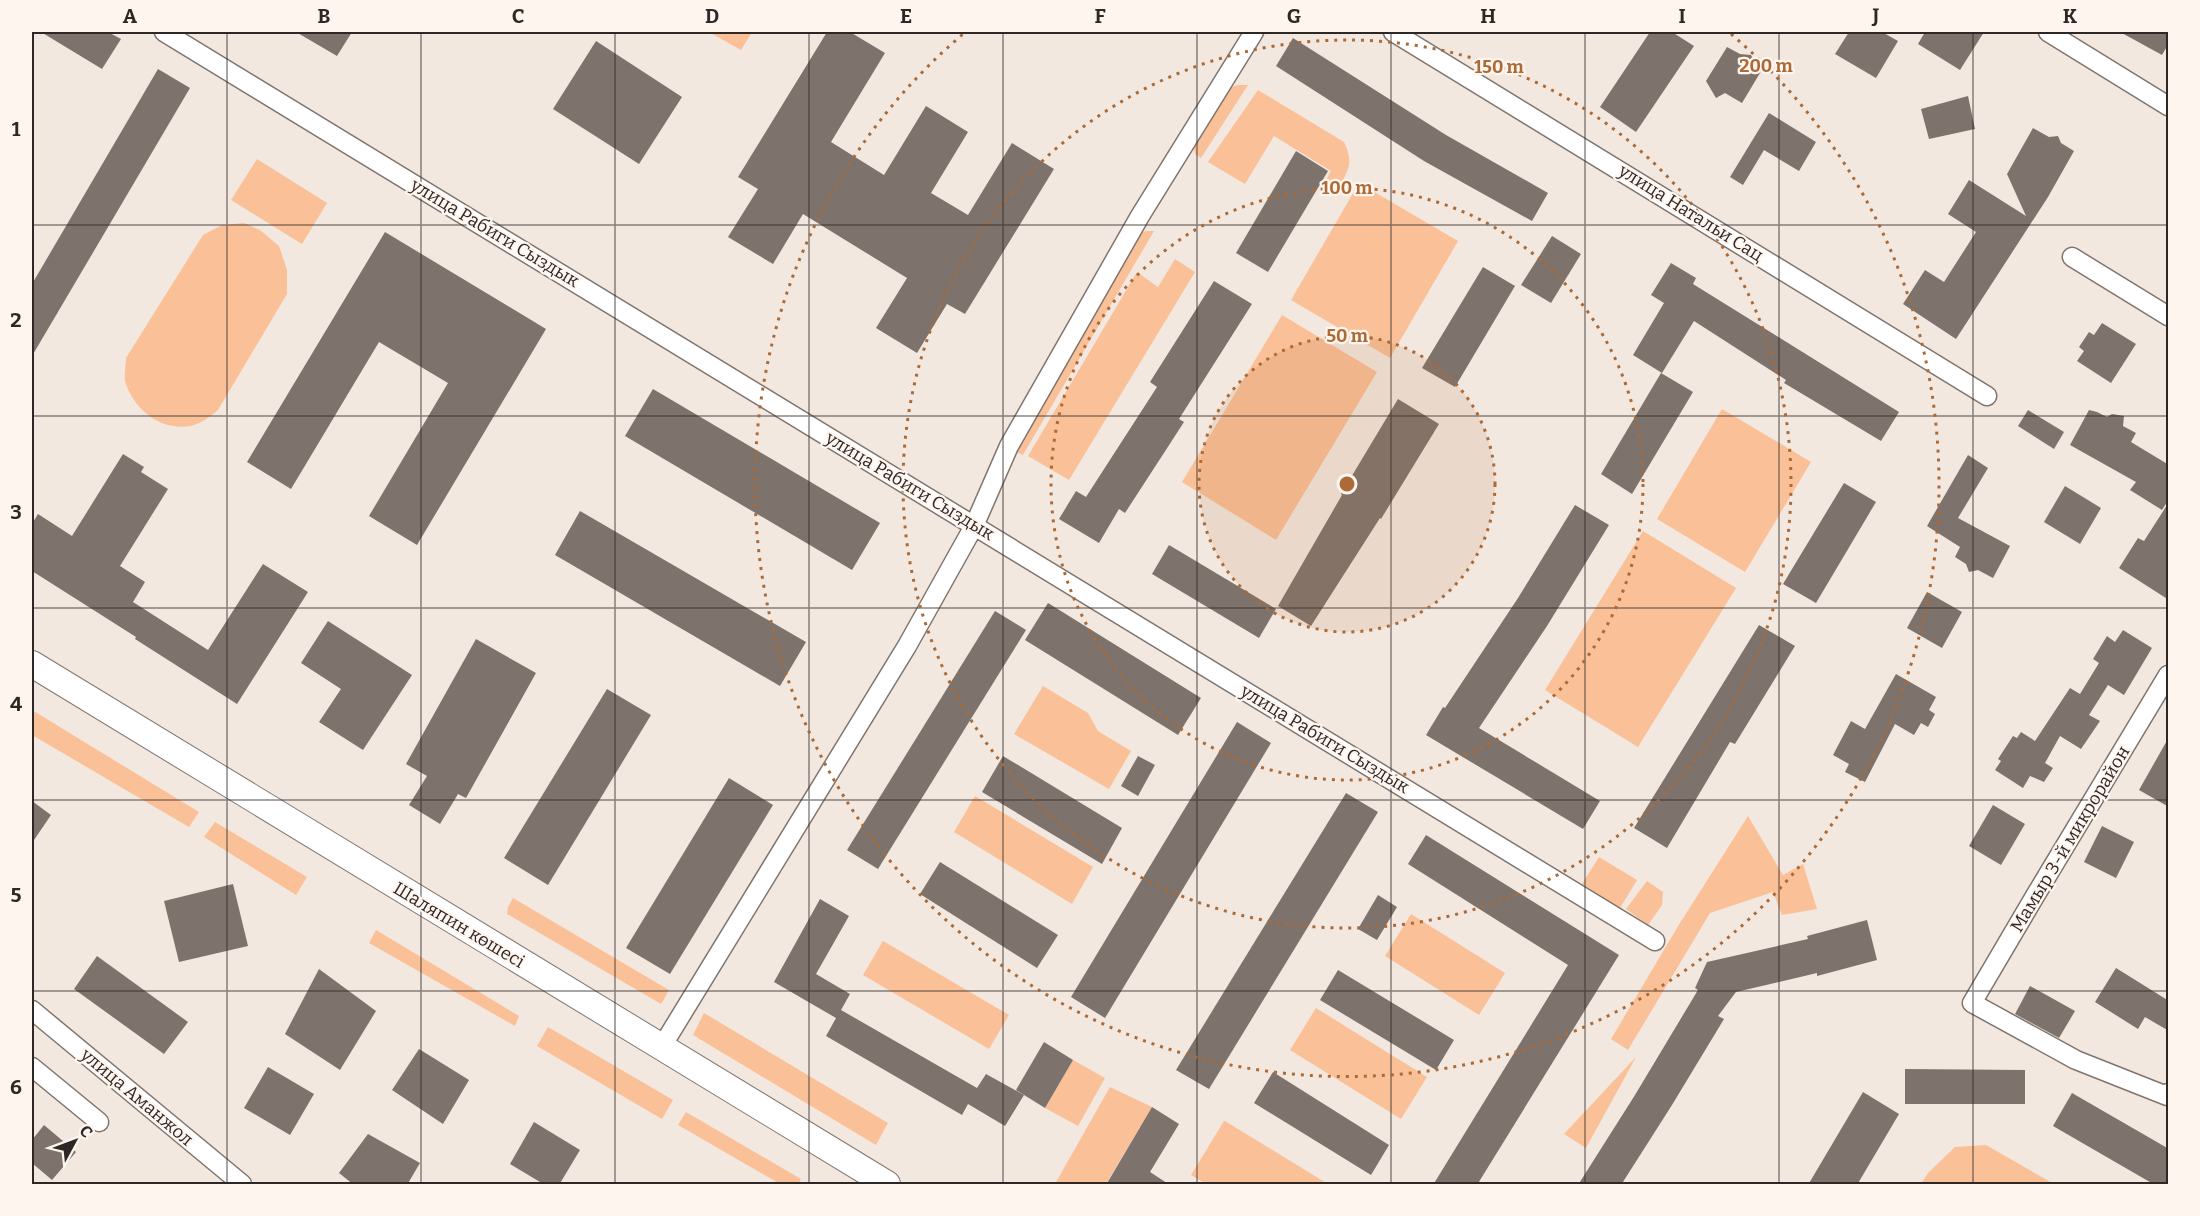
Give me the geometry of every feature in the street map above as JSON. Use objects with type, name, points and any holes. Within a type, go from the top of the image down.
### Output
[{"type":"main road","name":"Шаляпин көшесі","points":[[32,664],[887,1185]]},
{"type":"street","name":"улица Рабиги Сыздык","points":[[164,32],[1656,941]]},
{"type":"street","points":[[662,1048],[907,646],[974,526],[1009,446],[1140,216],[1254,32]]},
{"type":"street","name":"улица Натальи Сац","points":[[1393,32],[1987,396]]},
{"type":"street","points":[[2048,32],[2169,106]]},
{"type":"street","points":[[2072,257],[2169,316]]},
{"type":"street","name":"Мамыр 3-й микрорайон","points":[[2169,675],[1972,1003],[2076,1060],[2167,1096],[2169,1093]]},
{"type":"street","name":"улица Аманжол","points":[[32,1010],[242,1185]]},
{"type":"street","points":[[32,1067],[99,1122]]},
{"type":"shaded area","points":[[709,32],[752,32],[741,50]]},
{"type":"shaded area","points":[[1248,85],[1201,158],[1195,154],[1193,141],[1225,89]]},
{"type":"shaded area","points":[[1258,90],[1344,142],[1349,163],[1336,192],[1323,185],[1331,171],[1274,136],[1245,184],[1208,162]]},
{"type":"shaded area","points":[[257,159],[327,203],[302,244],[231,200]]},
{"type":"shaded area","points":[[1359,183],[1458,241],[1390,358],[1291,300]]},
{"type":"shaded area","points":[[244,223],[260,230],[279,246],[287,270],[287,294],[218,410],[205,420],[190,426],[179,427],[158,421],[149,416],[134,401],[125,381],[126,358],[203,235],[222,225]]},
{"type":"shaded area","points":[[1154,231],[1023,455],[1012,450],[1139,233]]},
{"type":"shaded area","points":[[1175,259],[1195,272],[1069,480],[1028,456],[1137,272],[1158,287]]},
{"type":"shaded area","points":[[1282,315],[1377,372],[1276,540],[1182,482]]},
{"type":"shaded area","points":[[1722,409],[1811,462],[1745,572],[1657,519]]},
{"type":"shaded area","points":[[1643,531],[1736,588],[1638,747],[1545,690]]},
{"type":"shaded area","points":[[1043,686],[1088,713],[1098,731],[1131,751],[1109,789],[1014,734]]},
{"type":"shaded area","points":[[32,710],[199,812],[189,827],[32,735]]},
{"type":"shaded area","points":[[975,796],[1093,867],[1072,904],[954,832]]},
{"type":"shaded area","points":[[1748,816],[1783,875],[1803,864],[1817,909],[1782,915],[1773,892],[1710,913],[1628,1050],[1611,1039],[1680,923]]},
{"type":"shaded area","points":[[215,822],[307,877],[296,895],[204,837]]},
{"type":"shaded area","points":[[1599,857],[1637,880],[1620,908],[1582,884]]},
{"type":"shaded area","points":[[1647,881],[1663,892],[1662,905],[1648,925],[1626,909]]},
{"type":"shaded area","points":[[513,898],[669,990],[661,1004],[507,914]]},
{"type":"shaded area","points":[[1411,914],[1505,973],[1479,1015],[1385,956]]},
{"type":"shaded area","points":[[376,930],[519,1016],[515,1026],[369,943]]},
{"type":"shaded area","points":[[883,941],[1009,1015],[989,1049],[863,975]]},
{"type":"shaded area","points":[[1316,1008],[1427,1077],[1401,1119],[1290,1050]]},
{"type":"shaded area","points":[[704,1013],[888,1123],[876,1145],[693,1035]]},
{"type":"shaded area","points":[[548,1027],[673,1100],[662,1119],[537,1046]]},
{"type":"shaded area","points":[[1636,1057],[1586,1148],[1564,1134]]},
{"type":"shaded area","points":[[1073,1060],[1105,1078],[1078,1126],[1045,1108]]},
{"type":"shaded area","points":[[1110,1087],[1152,1107],[1106,1184],[1055,1184]]},
{"type":"shaded area","points":[[686,1112],[801,1179],[798,1184],[780,1184],[678,1125]]},
{"type":"shaded area","points":[[1224,1121],[1328,1184],[1206,1184],[1191,1175]]},
{"type":"shaded area","points":[[1986,1145],[2054,1184],[1921,1184],[1928,1173],[1955,1147]]},
{"type":"building","points":[[41,32],[108,32],[121,39],[102,69]]},
{"type":"building","points":[[296,32],[352,32],[337,56]]},
{"type":"building","points":[[827,32],[850,32],[885,53],[831,142],[884,175],[926,106],[968,132],[931,193],[968,215],[1012,143],[1054,169],[965,314],[947,304],[917,353],[876,328],[907,278],[803,214],[773,264],[728,237],[758,189],[738,177]]},
{"type":"building","points":[[1650,32],[1672,32],[1694,46],[1636,132],[1600,107]]},
{"type":"building","points":[[1849,32],[1882,32],[1898,41],[1876,78],[1835,54]]},
{"type":"building","points":[[1925,32],[1984,32],[1960,70],[1918,44]]},
{"type":"building","points":[[2120,32],[2169,32],[2169,43],[2162,55]]},
{"type":"building","points":[[1293,38],[1446,135],[1548,193],[1532,221],[1424,161],[1276,66]]},
{"type":"building","points":[[596,41],[682,97],[639,164],[553,109]]},
{"type":"building","points":[[1727,47],[1740,54],[1751,55],[1755,63],[1763,68],[1742,103],[1725,93],[1716,98],[1706,81]]},
{"type":"building","points":[[158,69],[190,88],[32,356],[32,284]]},
{"type":"building","points":[[1968,96],[1975,129],[1929,139],[1921,109]]},
{"type":"building","points":[[1769,113],[1816,142],[1799,171],[1764,150],[1743,185],[1730,177]]},
{"type":"building","points":[[2033,128],[2049,137],[2058,136],[2061,143],[2074,151],[2048,197],[1956,339],[1903,304],[1925,270],[1944,282],[1976,232],[1948,214],[1969,180],[2026,216],[2007,174]]},
{"type":"building","points":[[1296,151],[1328,171],[1268,272],[1236,253]]},
{"type":"building","points":[[385,232],[546,329],[417,545],[369,516],[448,383],[379,342],[291,489],[247,462]]},
{"type":"building","points":[[1552,236],[1581,254],[1551,303],[1521,285]]},
{"type":"building","points":[[1671,263],[1696,278],[1693,284],[1899,412],[1881,441],[1784,383],[1786,380],[1694,321],[1662,373],[1633,355],[1664,303],[1651,295]]},
{"type":"building","points":[[1483,267],[1515,286],[1455,387],[1422,368]]},
{"type":"building","points":[[1214,281],[1252,304],[1179,419],[1184,422],[1125,513],[1119,509],[1099,543],[1059,519],[1076,491],[1086,497],[1157,387],[1150,382]]},
{"type":"building","points":[[2102,323],[2136,344],[2111,383],[2077,361],[2084,351],[2079,347],[2089,332],[2094,335]]},
{"type":"building","points":[[1661,373],[1693,392],[1632,494],[1601,474]]},
{"type":"building","points":[[653,389],[880,523],[852,570],[625,436]]},
{"type":"building","points":[[1398,399],[1439,424],[1381,519],[1311,626],[1278,606]]},
{"type":"building","points":[[2028,410],[2064,432],[2054,449],[2018,426]]},
{"type":"building","points":[[2089,410],[2107,417],[2112,414],[2124,416],[2123,426],[2136,433],[2131,442],[2169,465],[2169,499],[2162,510],[2130,490],[2136,482],[2070,445]]},
{"type":"building","points":[[123,454],[144,467],[141,472],[168,489],[120,566],[145,582],[133,602],[208,650],[263,564],[308,592],[237,704],[32,571],[32,524],[38,514],[72,536]]},
{"type":"building","points":[[1968,455],[1988,468],[1958,518],[2010,546],[1993,578],[1978,570],[1969,572],[1966,564],[1955,557],[1960,547],[1927,526]]},
{"type":"building","points":[[1844,483],[1876,502],[1816,603],[1783,584]]},
{"type":"building","points":[[2065,486],[2101,508],[2080,544],[2044,522]]},
{"type":"building","points":[[2169,502],[2169,600],[2119,568],[2138,538],[2144,541]]},
{"type":"building","points":[[1575,505],[1609,525],[1547,626],[1479,728],[1600,801],[1583,829],[1426,735],[1518,598]]},
{"type":"building","points":[[580,511],[806,642],[780,686],[555,555]]},
{"type":"building","points":[[1169,545],[1276,609],[1259,638],[1152,574]]},
{"type":"building","points":[[1927,592],[1962,612],[1942,648],[1907,628]]},
{"type":"building","points":[[1048,603],[1201,698],[1178,735],[1025,640]]},
{"type":"building","points":[[995,611],[1026,630],[878,869],[847,850]]},
{"type":"building","points":[[328,621],[412,675],[363,750],[319,722],[341,689],[301,663]]},
{"type":"building","points":[[1759,625],[1795,646],[1735,744],[1730,742],[1667,848],[1634,828]]},
{"type":"building","points":[[2123,630],[2152,648],[2124,695],[2108,685],[2089,715],[2100,721],[2081,749],[2060,736],[2045,763],[2053,768],[2044,782],[2030,776],[2023,788],[1995,770],[2001,761],[1998,759],[2013,736],[2017,738],[2021,732],[2035,741],[2070,688],[2080,694],[2099,663],[2093,659],[2107,636],[2115,642]]},
{"type":"building","points":[[476,639],[536,673],[466,798],[458,794],[440,824],[409,805],[427,776],[406,764]]},
{"type":"building","points":[[1896,674],[1936,697],[1929,710],[1935,714],[1928,727],[1921,723],[1914,735],[1895,724],[1865,782],[1845,772],[1849,764],[1833,755],[1851,721],[1865,729]]},
{"type":"building","points":[[607,689],[651,715],[548,885],[504,858]]},
{"type":"building","points":[[1237,722],[1271,743],[1105,1018],[1071,997]]},
{"type":"building","points":[[2169,737],[2169,807],[2139,790]]},
{"type":"building","points":[[1003,756],[1122,828],[1102,864],[982,792]]},
{"type":"building","points":[[1138,756],[1155,765],[1138,796],[1121,786]]},
{"type":"building","points":[[729,778],[773,805],[670,974],[626,948]]},
{"type":"building","points":[[1346,793],[1378,812],[1209,1089],[1176,1070]]},
{"type":"building","points":[[32,801],[51,815],[32,843]]},
{"type":"building","points":[[1993,805],[2025,824],[2001,865],[1969,846]]},
{"type":"building","points":[[2102,826],[2134,842],[2116,878],[2084,862]]},
{"type":"building","points":[[1426,835],[1619,955],[1477,1185],[1433,1185],[1568,965],[1408,864]]},
{"type":"building","points":[[940,862],[1058,935],[1037,968],[920,894]]},
{"type":"building","points":[[233,884],[248,946],[179,962],[164,901]]},
{"type":"building","points":[[1378,895],[1397,907],[1377,940],[1358,929]]},
{"type":"building","points":[[820,899],[849,916],[816,974],[850,994],[841,1010],[977,1088],[986,1074],[1024,1095],[1005,1126],[968,1104],[962,1115],[826,1036],[836,1018],[774,982]]},
{"type":"building","points":[[1867,920],[1877,960],[1817,976],[1817,973],[1736,992],[1718,1016],[1724,1019],[1621,1185],[1578,1185],[1698,990],[1695,988],[1707,962],[1808,939],[1807,936]]},
{"type":"building","points":[[97,956],[188,1022],[164,1054],[74,989]]},
{"type":"building","points":[[2116,968],[2169,1001],[2169,1031],[2145,1017],[2138,1029],[2095,1002]]},
{"type":"building","points":[[319,969],[376,1011],[340,1070],[285,1034]]},
{"type":"building","points":[[1338,970],[1454,1040],[1436,1070],[1320,1000]]},
{"type":"building","points":[[2030,986],[2075,1011],[2059,1038],[2015,1014]]},
{"type":"building","points":[[1044,1042],[1073,1060],[1045,1108],[1016,1090]]},
{"type":"building","points":[[419,1049],[469,1080],[443,1124],[392,1090]]},
{"type":"building","points":[[268,1067],[314,1094],[290,1135],[244,1108]]},
{"type":"building","points":[[1905,1069],[2025,1070],[2025,1104],[1905,1104]]},
{"type":"building","points":[[1273,1072],[1389,1145],[1371,1175],[1254,1103]]},
{"type":"building","points":[[1863,1092],[1899,1114],[1857,1185],[1808,1185]]},
{"type":"building","points":[[2072,1093],[2169,1149],[2169,1185],[2155,1185],[2053,1126]]},
{"type":"building","points":[[1152,1107],[1179,1124],[1150,1172],[1170,1185],[1106,1185]]},
{"type":"building","points":[[534,1122],[580,1150],[559,1185],[545,1185],[510,1164]]},
{"type":"building","points":[[44,1125],[76,1152],[52,1180],[32,1163],[32,1140]]},
{"type":"building","points":[[368,1134],[420,1163],[407,1185],[354,1185],[339,1173]]}]
